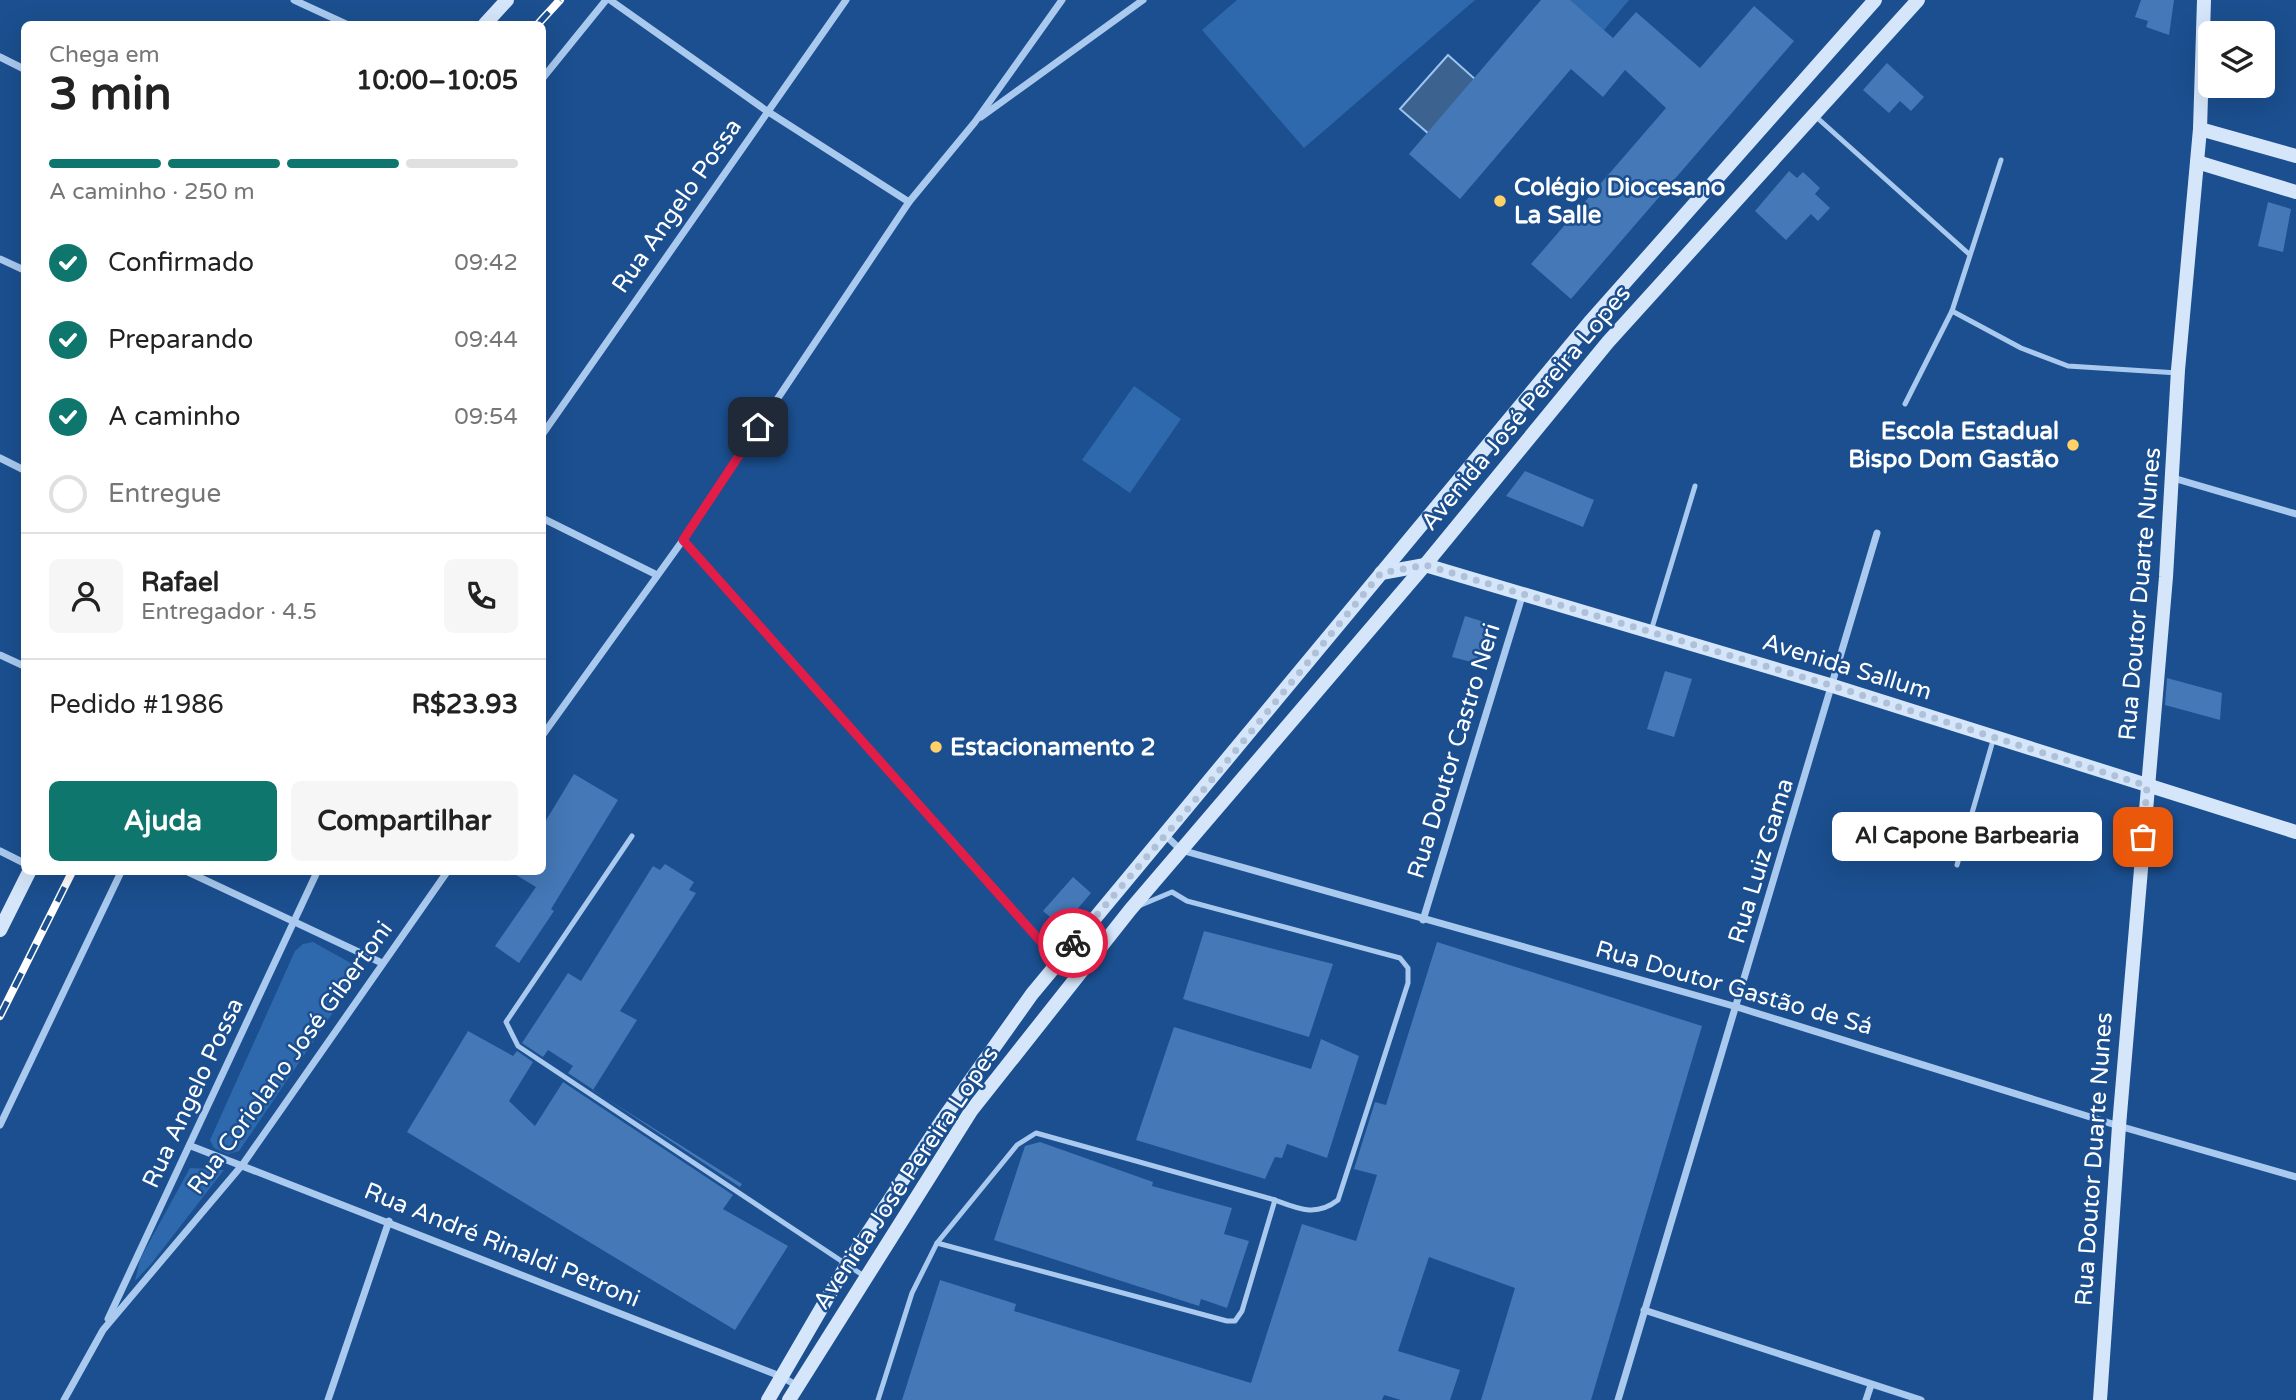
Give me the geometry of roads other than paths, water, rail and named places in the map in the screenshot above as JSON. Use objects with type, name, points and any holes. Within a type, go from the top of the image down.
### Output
[{"type":"main road","points":[[488,21],[507,0]]},
{"type":"main road","name":"Avenida José Pereira Lopes","points":[[768,1400],[846,1266],[943,1119],[1058,961],[1589,323],[1875,0]]},
{"type":"main road","name":"Avenida José Pereira Lopes","points":[[789,1400],[864,1276],[971,1111],[1074,978],[1129,910],[1425,565],[1608,342],[1918,0]]},
{"type":"main road","name":"Rua Doutor Duarte Nunes","points":[[2101,1400],[2119,1126],[2173,478],[2178,373],[2200,129],[2204,0]]},
{"type":"main road","points":[[2200,129],[2296,156]]},
{"type":"main road","points":[[2197,162],[2296,192]]},
{"type":"main road","points":[[1589,323],[1608,342]]},
{"type":"main road","name":"Avenida Sallum","points":[[1381,573],[1425,565],[1833,686],[2296,832]]},
{"type":"main road","points":[[0,930],[28,875]]},
{"type":"street","points":[[294,0],[340,21]]},
{"type":"street","points":[[546,74],[608,0],[766,111],[909,202]]},
{"type":"street","name":"Rua Angelo Possa","points":[[546,429],[846,0]]},
{"type":"street","points":[[546,730],[683,540],[909,202],[975,122],[1062,0]]},
{"type":"street","points":[[975,122],[1143,0]]},
{"type":"street","points":[[0,57],[21,68]]},
{"type":"street","points":[[0,259],[21,269]]},
{"type":"street","points":[[0,458],[21,468]]},
{"type":"street","points":[[2173,478],[2296,514]]},
{"type":"street","points":[[546,520],[657,575]]},
{"type":"street","name":"Rua Luiz Gama","points":[[1618,1400],[1877,533]]},
{"type":"street","points":[[683,540],[1074,978]]},
{"type":"street","name":"Rua Doutor Castro Neri","points":[[1423,920],[1523,593]]},
{"type":"street","points":[[0,655],[21,665]]},
{"type":"street","name":"Rua Doutor Gastão de Sá","points":[[1165,835],[1181,850],[1737,1007],[2119,1126],[2296,1177]]},
{"type":"street","points":[[0,851],[21,862]]},
{"type":"street","points":[[0,1125],[120,875]]},
{"type":"street","points":[[195,875],[294,919],[382,963]]},
{"type":"street","name":"Rua Angelo Possa","points":[[103,1329],[191,1146],[316,875]]},
{"type":"street","name":"Rua Coriolano José Gibertoni","points":[[64,1400],[103,1329],[243,1164],[445,875]]},
{"type":"street","name":"Rua André Rinaldi Petroni","points":[[191,1146],[389,1221],[780,1376],[796,1385]]},
{"type":"street","points":[[328,1400],[389,1221]]},
{"type":"street","points":[[1644,1310],[1921,1400]]},
{"type":"street","points":[[1866,1400],[1871,1385]]},
{"type":"lane","points":[[1814,115],[1969,254]]},
{"type":"lane","points":[[1905,404],[1952,311],[2001,160]]},
{"type":"lane","points":[[1952,311],[2021,348],[2068,366],[2178,373]]},
{"type":"lane","points":[[1651,631],[1695,486]]},
{"type":"lane","points":[[1957,865],[1994,736]]},
{"type":"lane","points":[[632,836],[506,1022],[517,1046],[864,1276]]},
{"type":"lane","points":[[878,1400],[912,1293],[937,1243],[1017,1145],[1036,1133],[1275,1200],[1306,1212],[1325,1210],[1338,1200],[1408,983],[1408,968],[1400,958],[1187,901],[1172,892],[1129,910],[1111,896]]},
{"type":"lane","points":[[937,1243],[1235,1321],[1242,1311],[1275,1200]]},
{"type":"railway","points":[[541,21],[560,0]]},
{"type":"railway","points":[[0,1016],[70,875]]},
{"type":"place","name":"Colégio Diocesano La Salle","points":[[1500,201]]},
{"type":"place","name":"Escola Estadual Bispo Dom Gastão","points":[[2073,445]]},
{"type":"place","name":"Estacionamento 2","points":[[936,747]]},
{"type":"place","name":"Al Capone Barbearia","points":[[2143,837]]}]
